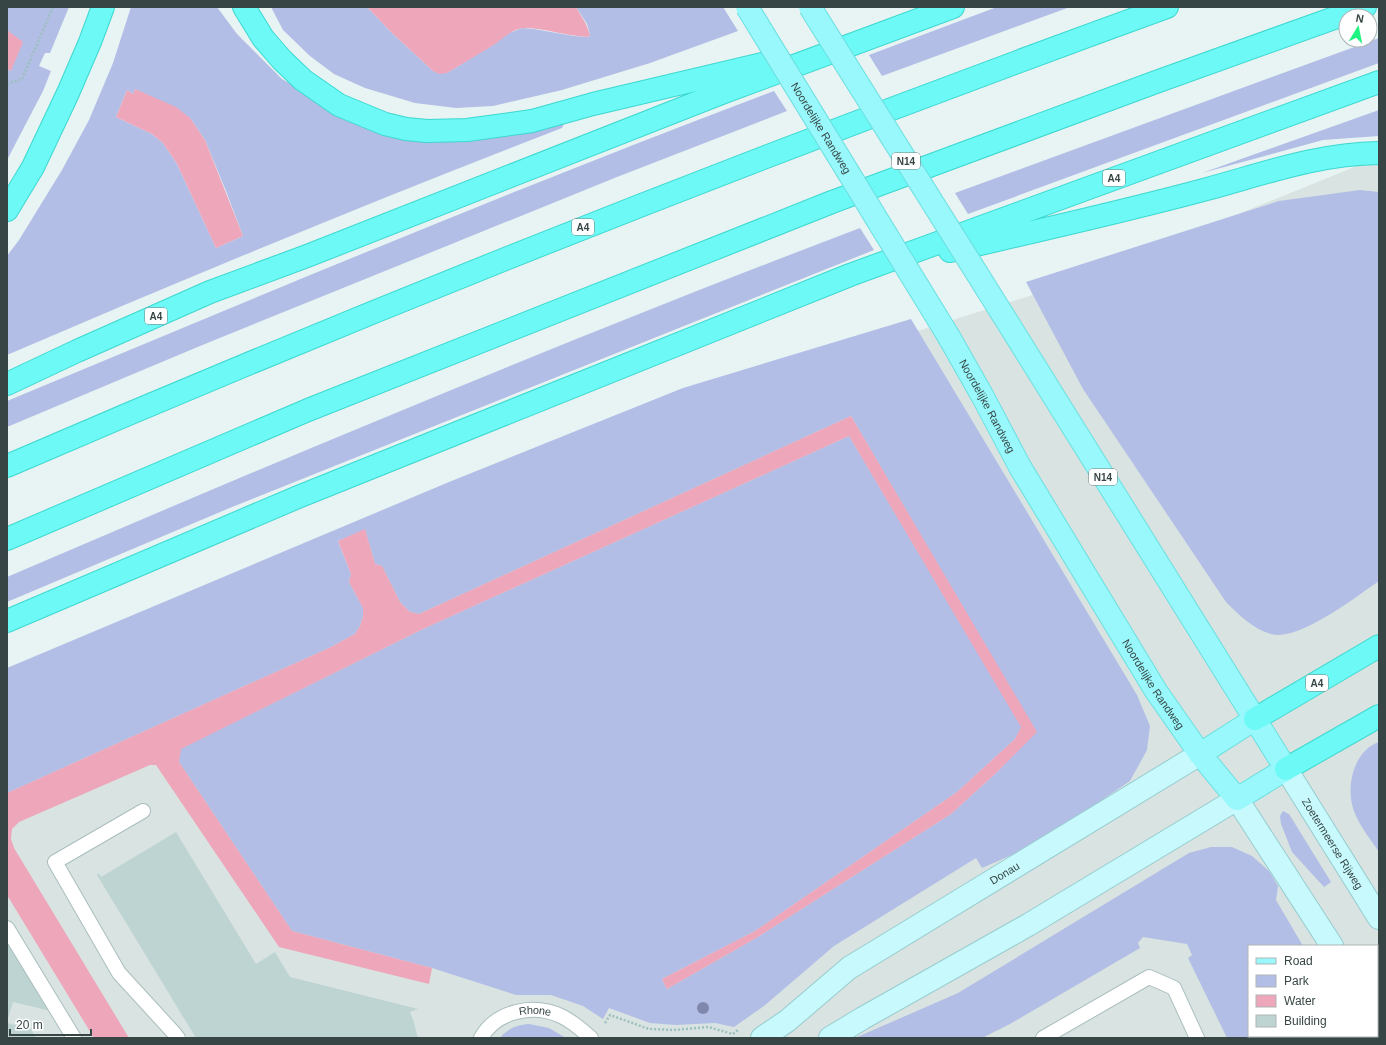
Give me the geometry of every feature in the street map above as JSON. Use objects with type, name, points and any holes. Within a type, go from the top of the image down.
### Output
[{"type":"highway","points":[[7,210],[32,167],[68,94],[103,7]]},
{"type":"highway","name":"A4","points":[[244,7],[263,38],[302,80],[339,105],[385,124],[406,129],[427,131],[467,130],[532,121],[593,104],[861,41]]},
{"type":"highway","name":"A4","points":[[7,384],[210,292],[307,256],[724,92],[953,7]]},
{"type":"highway","name":"A4","points":[[7,466],[113,420],[572,231],[777,152],[1167,7]]},
{"type":"highway","points":[[7,539],[308,410],[825,205],[1156,82],[1365,7]]},
{"type":"highway","name":"A4","points":[[7,621],[305,494],[850,275],[1379,82]]},
{"type":"highway","name":"A4","points":[[850,275],[1206,189],[1294,164],[1317,159],[1379,154]]},
{"type":"highway","name":"A4","points":[[1255,719],[1379,646]]},
{"type":"highway","points":[[1286,769],[1379,716]]},
{"type":"main road","name":"Noordelijke Randweg","points":[[747,7],[949,337],[1020,467],[1156,692],[1200,754],[1237,799]]},
{"type":"main road","name":"N14","points":[[810,7],[1199,632],[1286,769]]},
{"type":"main road","name":"Donau","points":[[762,1038],[787,1021],[849,968],[1255,719]]},
{"type":"main road","points":[[830,1038],[1028,925],[1286,769]]},
{"type":"main road","name":"Zoetermeerse Rijweg","points":[[1286,769],[1379,918]]},
{"type":"main road","points":[[1237,799],[1331,945]]},
{"type":"lane","points":[[143,811],[55,862],[119,973],[178,1038]]},
{"type":"lane","points":[[7,928],[74,1038]]},
{"type":"lane","points":[[1043,1038],[1150,977],[1174,988],[1197,1038]]},
{"type":"lane","name":"Rhone","points":[[481,1038],[497,1020],[520,1010],[544,1011],[560,1015],[576,1025],[590,1037]]},
{"type":"path","points":[[7,84],[22,79],[53,7]]},
{"type":"path","points":[[590,1037],[607,1021],[610,1015],[648,1029],[674,1030],[708,1027],[733,1034],[740,1029]]},
{"type":"shaded area","points":[[1379,157],[1379,1038],[7,1038],[7,709],[908,334],[1058,287]]},
{"type":"green space","points":[[7,7],[69,7],[50,53],[45,53],[39,66],[51,71],[43,91],[7,160],[7,69],[11,71],[15,37],[7,30]]},
{"type":"green space","points":[[131,7],[217,7],[237,34],[282,79],[304,92],[384,130],[566,119],[562,128],[283,239],[7,355],[7,256],[19,240],[62,170],[89,120],[113,63]],"holes":[[[135,89],[190,118],[205,140],[243,236],[216,248],[177,164],[163,143],[152,134],[116,117],[127,90],[133,94]]]},
{"type":"green space","points":[[271,7],[367,7],[392,33],[433,71],[447,73],[493,45],[509,33],[522,28],[588,37],[590,35],[587,24],[576,7],[723,7],[738,31],[650,63],[562,90],[493,106],[456,108],[415,103],[365,88],[334,74],[310,56],[283,30]]},
{"type":"green space","points":[[997,7],[1070,7],[882,76],[869,55]]},
{"type":"green space","points":[[1378,38],[1379,63],[968,214],[955,193],[1352,48],[1378,48]]},
{"type":"green space","points":[[774,91],[787,111],[617,177],[200,346],[7,427],[7,401],[581,165]]},
{"type":"green space","points":[[1379,110],[1379,136],[1323,140],[1202,173]]},
{"type":"green space","points":[[1360,190],[1379,192],[1379,581],[1311,625],[1282,635],[1271,634],[1252,625],[1241,617],[1226,602],[1083,389],[1026,282],[1279,201]]},
{"type":"green space","points":[[860,228],[874,250],[232,507],[7,602],[7,577],[538,354]]},
{"type":"green space","points":[[911,319],[1137,695],[1150,726],[1147,750],[1130,781],[1037,844],[982,868],[976,858],[834,946],[764,1006],[734,1027],[715,1023],[676,1025],[650,1023],[609,1008],[603,1019],[583,1006],[551,995],[516,995],[432,968],[292,931],[179,762],[180,749],[423,629],[849,436],[1022,727],[1015,739],[957,792],[755,931],[662,979],[667,989],[756,938],[951,814],[995,774],[1036,732],[851,416],[419,614],[410,612],[400,602],[382,566],[375,564],[365,530],[338,541],[351,574],[349,582],[363,608],[363,616],[360,626],[355,634],[329,648],[7,793],[7,668],[449,482],[683,388]]},
{"type":"green space","points":[[1379,742],[1379,852],[1358,821],[1352,806],[1351,784],[1353,773],[1362,754]]},
{"type":"green space","points":[[1283,811],[1289,814],[1331,882],[1324,887],[1292,852],[1281,824],[1280,816]]},
{"type":"green space","points":[[1211,847],[1232,847],[1252,856],[1269,871],[1278,886],[1276,900],[1302,945],[1248,945],[1248,1037],[1358,1038],[1227,1038],[1188,958],[1192,955],[1187,944],[1143,937],[1138,943],[1140,948],[1010,1024],[982,1038],[855,1038],[958,993],[1189,853]]},
{"type":"green space","points":[[529,1024],[549,1028],[566,1038],[500,1038],[513,1028]]},
{"type":"water","points":[[367,7],[576,7],[586,24],[590,35],[588,37],[524,28],[515,30],[492,46],[447,73],[439,74],[433,71],[392,33]]},
{"type":"water","points":[[7,30],[23,42],[11,71],[7,69]]},
{"type":"water","points":[[135,89],[176,107],[190,118],[205,140],[243,236],[216,248],[177,164],[163,143],[152,134],[116,117],[127,90],[133,94]]},
{"type":"water","points":[[851,416],[1037,732],[995,774],[951,814],[756,938],[667,989],[662,979],[755,931],[957,792],[1015,739],[1021,727],[849,436],[423,629],[181,749],[179,762],[292,931],[432,968],[429,984],[279,947],[156,765],[150,765],[19,822],[12,829],[11,839],[14,848],[129,1038],[94,1038],[7,895],[7,793],[329,648],[355,634],[360,626],[363,616],[363,608],[349,582],[351,574],[338,541],[365,529],[375,564],[382,566],[400,602],[410,612],[419,614]]},
{"type":"building","points":[[176,832],[256,964],[275,952],[290,977],[418,1009],[410,1012],[418,1038],[196,1038],[97,875],[99,873],[101,877]]},
{"type":"building","points":[[7,938],[51,1011],[13,1002],[7,1022]]},
{"type":"building","points":[[7,1023],[31,1029],[36,1038],[7,1038]]}]
